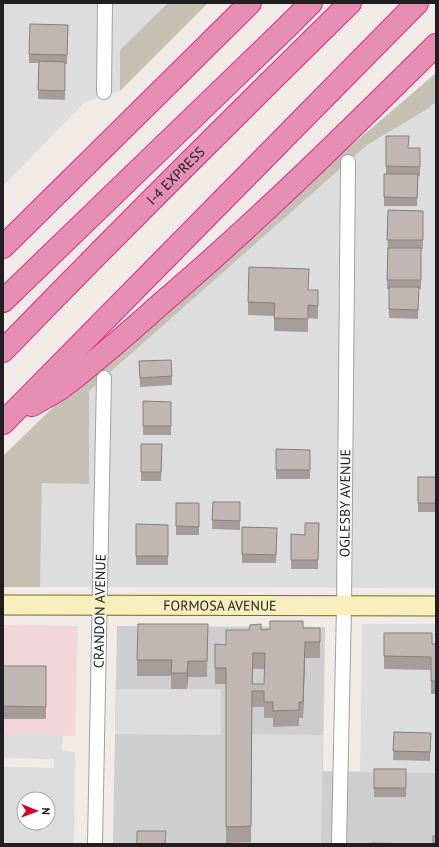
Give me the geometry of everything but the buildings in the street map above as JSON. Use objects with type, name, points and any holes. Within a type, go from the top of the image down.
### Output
[{"type":"highway","name":"I-4 EXPRESS","points":[[3,301],[311,3]]},
{"type":"highway","name":"I-4 EXPRESS","points":[[3,351],[83,268],[350,3]]},
{"type":"highway","points":[[4,422],[417,3]]},
{"type":"highway","points":[[3,247],[249,4]]},
{"type":"highway","points":[[4,422],[60,388],[101,356],[188,281],[358,122],[436,45]]},
{"type":"street","points":[[104,92],[105,3]]},
{"type":"street","name":"OGLESBY AVENUE","points":[[339,844],[344,606],[348,162]]},
{"type":"street","name":"CRANDON AVENUE","points":[[95,844],[104,378]]},
{"type":"street","name":"FORMOSA AVENUE","points":[[3,605],[99,604],[436,606]]},
{"type":"shaded area","points":[[3,3],[168,3],[120,50],[120,91],[85,102],[5,184],[3,184]]},
{"type":"shaded area","points":[[168,3],[208,3],[120,91],[120,50]]},
{"type":"shaded area","points":[[436,73],[436,104],[433,104],[429,108],[367,145],[89,391],[89,484],[42,483],[40,587],[3,587],[3,456],[113,349]]},
{"type":"shaded area","points":[[433,104],[436,104],[436,588],[40,587],[42,483],[89,483],[89,391],[367,144],[429,108]]},
{"type":"shaded area","points":[[362,624],[436,624],[436,773],[360,772]]},
{"type":"shaded area","points":[[3,625],[78,626],[75,736],[3,734]]},
{"type":"shaded area","points":[[117,626],[325,627],[323,771],[436,773],[436,844],[113,844]]},
{"type":"shaded area","points":[[116,689],[221,689],[221,735],[115,734]]},
{"type":"shaded area","points":[[3,734],[63,735],[62,751],[75,752],[74,844],[3,844]],"holes":[[[4,758],[54,759],[54,768],[4,767]]]},
{"type":"shaded area","points":[[252,734],[323,735],[321,844],[251,844]]}]
